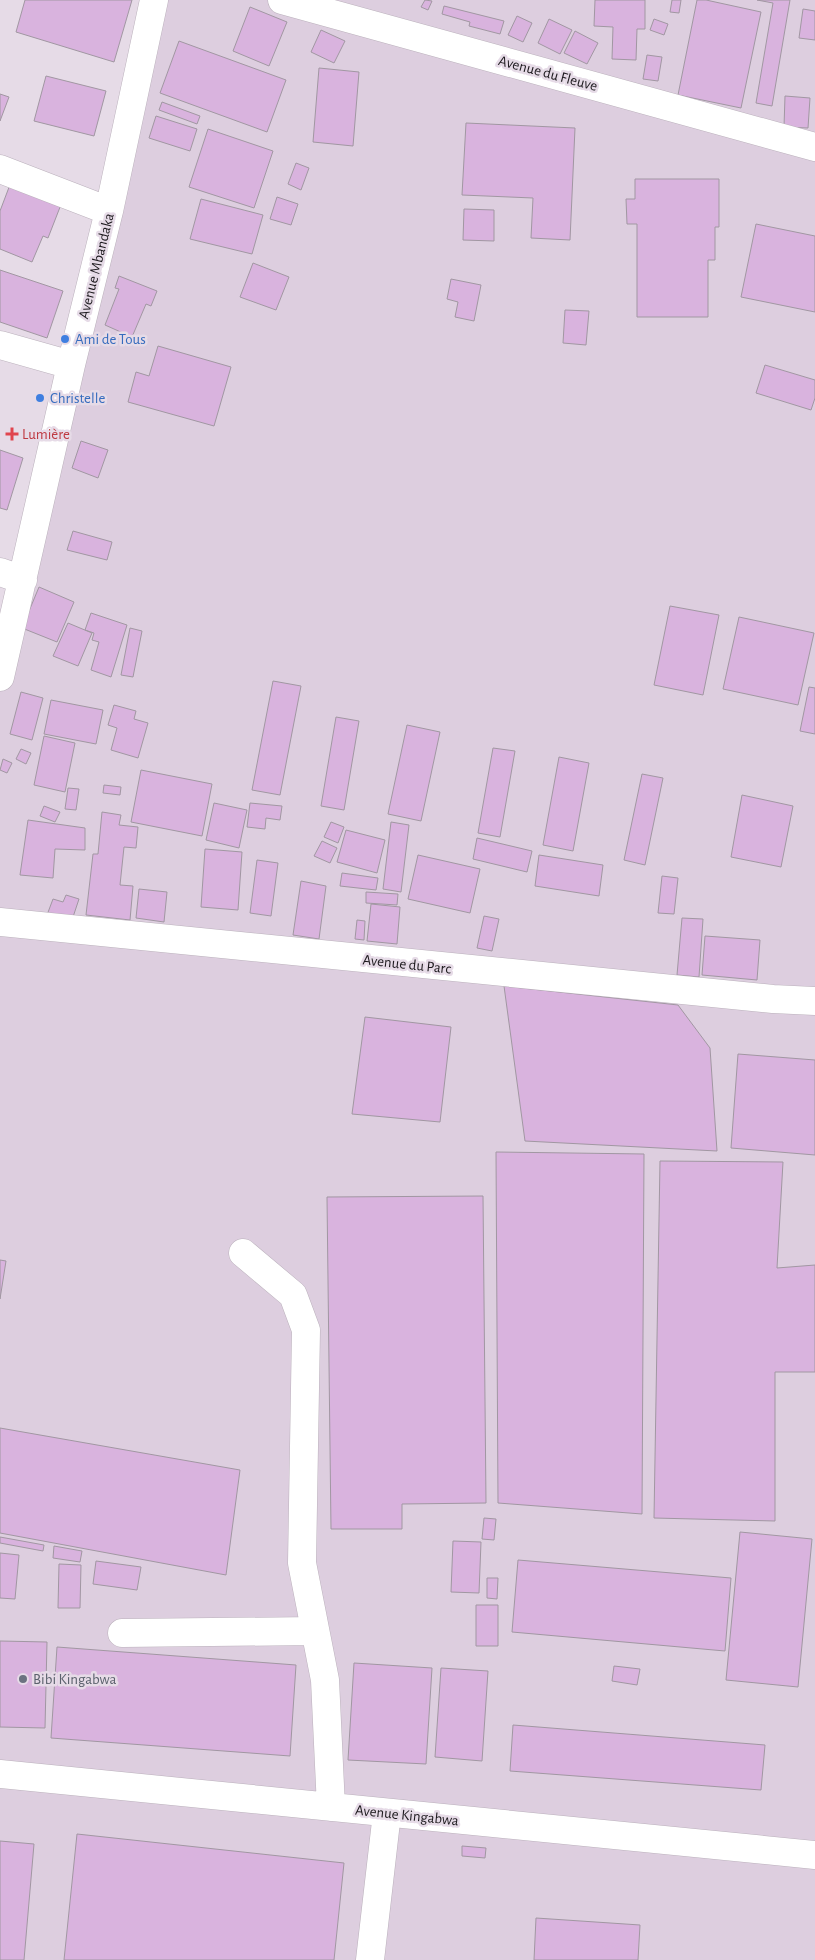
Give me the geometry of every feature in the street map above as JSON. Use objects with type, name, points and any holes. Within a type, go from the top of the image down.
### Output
[{"type":"street","name":"Avenue Mbandaka","points":[[0,677],[12,576],[71,365],[109,211],[154,0]]},
{"type":"street","name":"Avenue du Fleuve","points":[[282,0],[815,147]]},
{"type":"street","points":[[0,169],[109,211]]},
{"type":"street","points":[[0,345],[71,365]]},
{"type":"street","name":"Avenue du Parc","points":[[0,922],[475,971],[773,999],[815,1000]]},
{"type":"street","points":[[243,1253],[292,1295],[306,1330],[302,1563],[325,1680],[330,1807]]},
{"type":"street","points":[[122,1633],[315,1631]]},
{"type":"street","name":"Avenue Kingabwa","points":[[0,1774],[815,1855]]},
{"type":"street","points":[[370,1960],[387,1813]]},
{"type":"shaded area","points":[[156,0],[815,0],[815,1960],[0,1960],[0,671]]},
{"type":"building","points":[[25,0],[132,0],[114,62],[16,32]]},
{"type":"building","points":[[425,0],[432,1],[428,10],[421,7]]},
{"type":"building","points":[[595,0],[645,0],[645,29],[637,29],[636,60],[612,59],[613,27],[594,26]]},
{"type":"building","points":[[672,0],[681,0],[679,13],[670,12]]},
{"type":"building","points":[[697,0],[706,0],[761,12],[741,108],[678,95]]},
{"type":"building","points":[[757,0],[790,0],[772,106],[756,103],[773,3]]},
{"type":"building","points":[[444,6],[504,21],[500,34],[469,26],[470,22],[442,14]]},
{"type":"building","points":[[250,7],[287,22],[269,66],[233,51]]},
{"type":"building","points":[[803,9],[815,11],[815,40],[799,38]]},
{"type":"building","points":[[517,16],[532,23],[523,42],[508,35]]},
{"type":"building","points":[[549,19],[572,30],[560,54],[538,43]]},
{"type":"building","points":[[654,19],[668,24],[664,35],[650,30]]},
{"type":"building","points":[[321,30],[345,41],[334,63],[311,52]]},
{"type":"building","points":[[575,31],[598,43],[587,64],[564,53]]},
{"type":"building","points":[[179,41],[286,80],[267,132],[160,93]]},
{"type":"building","points":[[647,55],[662,57],[658,81],[643,79]]},
{"type":"building","points":[[319,68],[359,72],[353,146],[313,142]]},
{"type":"building","points":[[46,76],[106,91],[94,136],[34,121]]},
{"type":"building","points":[[0,94],[9,97],[0,121]]},
{"type":"building","points":[[785,96],[810,98],[808,128],[784,127]]},
{"type":"building","points":[[162,102],[200,116],[197,124],[159,110]]},
{"type":"building","points":[[156,116],[197,129],[190,151],[149,138]]},
{"type":"building","points":[[466,123],[575,128],[570,240],[531,238],[533,198],[462,195]]},
{"type":"building","points":[[208,129],[273,151],[254,208],[189,187]]},
{"type":"building","points":[[296,163],[309,168],[301,190],[288,184]]},
{"type":"building","points":[[635,179],[719,179],[719,227],[715,227],[715,260],[708,260],[708,317],[637,317],[637,224],[627,224],[626,199],[635,199]]},
{"type":"building","points":[[11,182],[62,202],[48,238],[43,236],[32,262],[0,249],[0,211]]},
{"type":"building","points":[[277,197],[298,204],[291,225],[270,219]]},
{"type":"building","points":[[201,199],[263,215],[252,254],[190,239]]},
{"type":"building","points":[[464,209],[494,210],[494,241],[463,240]]},
{"type":"building","points":[[756,224],[815,236],[815,312],[741,297]]},
{"type":"building","points":[[253,263],[289,277],[276,310],[240,297]]},
{"type":"building","points":[[0,270],[63,291],[47,338],[0,322]]},
{"type":"building","points":[[119,276],[157,291],[151,306],[146,304],[132,337],[105,325],[119,289],[115,288]]},
{"type":"building","points":[[451,279],[481,285],[474,321],[455,317],[458,302],[447,299]]},
{"type":"building","points":[[565,310],[589,311],[586,345],[563,343]]},
{"type":"building","points":[[158,346],[231,367],[214,426],[128,402],[136,372],[149,376]]},
{"type":"building","points":[[765,365],[815,380],[815,398],[811,410],[756,393]]},
{"type":"building","points":[[81,441],[108,450],[98,478],[72,468]]},
{"type":"building","points":[[0,450],[23,458],[7,510],[0,508]]},
{"type":"building","points":[[73,531],[112,542],[107,560],[67,550]]},
{"type":"building","points":[[39,587],[74,602],[57,642],[22,628]]},
{"type":"building","points":[[670,606],[719,615],[703,695],[654,685]]},
{"type":"building","points":[[91,613],[127,625],[111,677],[91,670],[99,642],[92,640],[94,633],[85,630]]},
{"type":"building","points":[[739,617],[814,633],[798,705],[723,689]]},
{"type":"building","points":[[68,623],[92,633],[78,666],[53,656]]},
{"type":"building","points":[[130,628],[142,631],[133,677],[121,675]]},
{"type":"building","points":[[273,681],[301,686],[280,795],[252,790]]},
{"type":"building","points":[[809,687],[815,688],[815,734],[800,731]]},
{"type":"building","points":[[21,692],[43,698],[32,740],[10,734]]},
{"type":"building","points":[[51,700],[103,710],[96,744],[44,734]]},
{"type":"building","points":[[114,705],[136,711],[134,719],[148,723],[138,758],[111,750],[117,728],[108,725]]},
{"type":"building","points":[[336,717],[359,721],[344,810],[321,806]]},
{"type":"building","points":[[407,725],[440,732],[421,821],[388,814]]},
{"type":"building","points":[[44,736],[75,743],[65,792],[34,785]]},
{"type":"building","points":[[493,748],[515,751],[500,837],[478,833]]},
{"type":"building","points":[[21,749],[31,753],[26,764],[16,759]]},
{"type":"building","points":[[559,757],[589,763],[573,851],[543,845]]},
{"type":"building","points":[[3,759],[12,763],[7,773],[0,770]]},
{"type":"building","points":[[141,770],[212,784],[202,836],[131,822]]},
{"type":"building","points":[[642,774],[663,778],[645,865],[624,860]]},
{"type":"building","points":[[104,785],[121,787],[120,795],[103,793]]},
{"type":"building","points":[[68,788],[79,789],[76,810],[65,809]]},
{"type":"building","points":[[742,795],[793,806],[781,867],[731,857]]},
{"type":"building","points":[[214,803],[247,810],[239,848],[206,840]]},
{"type":"building","points":[[250,803],[282,806],[280,820],[266,818],[265,829],[247,827]]},
{"type":"building","points":[[44,806],[60,812],[55,822],[40,816]]},
{"type":"building","points":[[102,812],[121,815],[119,825],[138,827],[136,848],[124,847],[120,885],[133,886],[130,920],[86,915],[93,854],[98,854]]},
{"type":"building","points":[[28,820],[85,828],[85,850],[55,849],[53,878],[20,875]]},
{"type":"building","points":[[331,822],[344,827],[338,843],[324,837]]},
{"type":"building","points":[[391,822],[409,825],[401,892],[383,889]]},
{"type":"building","points":[[346,830],[385,840],[377,873],[337,862]]},
{"type":"building","points":[[477,838],[532,851],[527,872],[473,859]]},
{"type":"building","points":[[322,841],[337,848],[330,863],[314,856]]},
{"type":"building","points":[[205,849],[242,852],[238,910],[201,907]]},
{"type":"building","points":[[418,855],[480,869],[470,913],[408,899]]},
{"type":"building","points":[[539,855],[603,865],[599,896],[535,886]]},
{"type":"building","points":[[257,860],[278,863],[271,916],[250,913]]},
{"type":"building","points":[[342,873],[378,878],[376,890],[340,886]]},
{"type":"building","points":[[662,876],[678,878],[674,914],[658,913]]},
{"type":"building","points":[[301,881],[326,886],[319,939],[293,935]]},
{"type":"building","points":[[139,889],[167,892],[164,922],[136,918]]},
{"type":"building","points":[[366,892],[398,894],[397,905],[366,903]]},
{"type":"building","points":[[66,895],[79,899],[71,923],[47,915],[53,899],[63,902]]},
{"type":"building","points":[[371,904],[400,907],[397,944],[367,941]]},
{"type":"building","points":[[484,916],[499,919],[492,951],[477,948]]},
{"type":"building","points":[[682,918],[703,919],[699,977],[677,975]]},
{"type":"building","points":[[357,920],[365,921],[364,940],[355,939]]},
{"type":"building","points":[[705,936],[760,940],[757,980],[702,975]]},
{"type":"building","points":[[504,986],[678,1005],[710,1048],[717,1151],[525,1141]]},
{"type":"building","points":[[365,1017],[451,1027],[440,1122],[352,1114]]},
{"type":"building","points":[[738,1054],[815,1060],[815,1155],[731,1148]]},
{"type":"building","points":[[496,1152],[644,1154],[642,1514],[498,1503]]},
{"type":"building","points":[[660,1161],[783,1162],[777,1268],[815,1265],[815,1372],[775,1372],[775,1521],[654,1518]]},
{"type":"building","points":[[483,1196],[486,1503],[402,1504],[402,1529],[331,1529],[327,1197]]},
{"type":"building","points":[[0,1260],[6,1261],[0,1299]]},
{"type":"building","points":[[0,1428],[240,1470],[226,1575],[0,1533]]},
{"type":"building","points":[[484,1518],[496,1519],[494,1540],[482,1539]]},
{"type":"building","points":[[740,1532],[812,1539],[798,1687],[726,1680]]},
{"type":"building","points":[[0,1537],[44,1545],[43,1551],[0,1543]]},
{"type":"building","points":[[453,1541],[481,1542],[479,1593],[451,1592]]},
{"type":"building","points":[[54,1546],[82,1551],[80,1562],[53,1558]]},
{"type":"building","points":[[0,1553],[19,1555],[15,1599],[0,1598]]},
{"type":"building","points":[[518,1560],[731,1578],[725,1651],[512,1632]]},
{"type":"building","points":[[96,1561],[141,1567],[137,1590],[93,1584]]},
{"type":"building","points":[[59,1564],[81,1565],[80,1608],[58,1608]]},
{"type":"building","points":[[487,1578],[498,1578],[497,1599],[487,1598]]},
{"type":"building","points":[[476,1605],[498,1605],[498,1646],[476,1646]]},
{"type":"building","points":[[0,1641],[47,1642],[45,1728],[0,1727]]},
{"type":"building","points":[[57,1647],[296,1665],[290,1756],[51,1738]]},
{"type":"building","points":[[354,1663],[432,1668],[426,1764],[348,1760]]},
{"type":"building","points":[[614,1666],[640,1669],[637,1685],[612,1681]]},
{"type":"building","points":[[441,1668],[488,1671],[482,1761],[435,1757]]},
{"type":"building","points":[[513,1725],[765,1745],[761,1790],[510,1771]]},
{"type":"building","points":[[77,1834],[344,1863],[334,1960],[64,1960]]},
{"type":"building","points":[[0,1841],[34,1844],[24,1960],[0,1960]]},
{"type":"building","points":[[462,1846],[486,1848],[485,1858],[462,1856]]},
{"type":"building","points":[[536,1918],[640,1925],[638,1960],[534,1960]]},
{"type":"place","name":"Ami de Tous","points":[[65,339]]},
{"type":"place","name":"Christelle","points":[[40,398]]},
{"type":"place","name":"Lumière","points":[[12,434]]},
{"type":"place","name":"Bibi Kingabwa","points":[[23,1679]]}]
